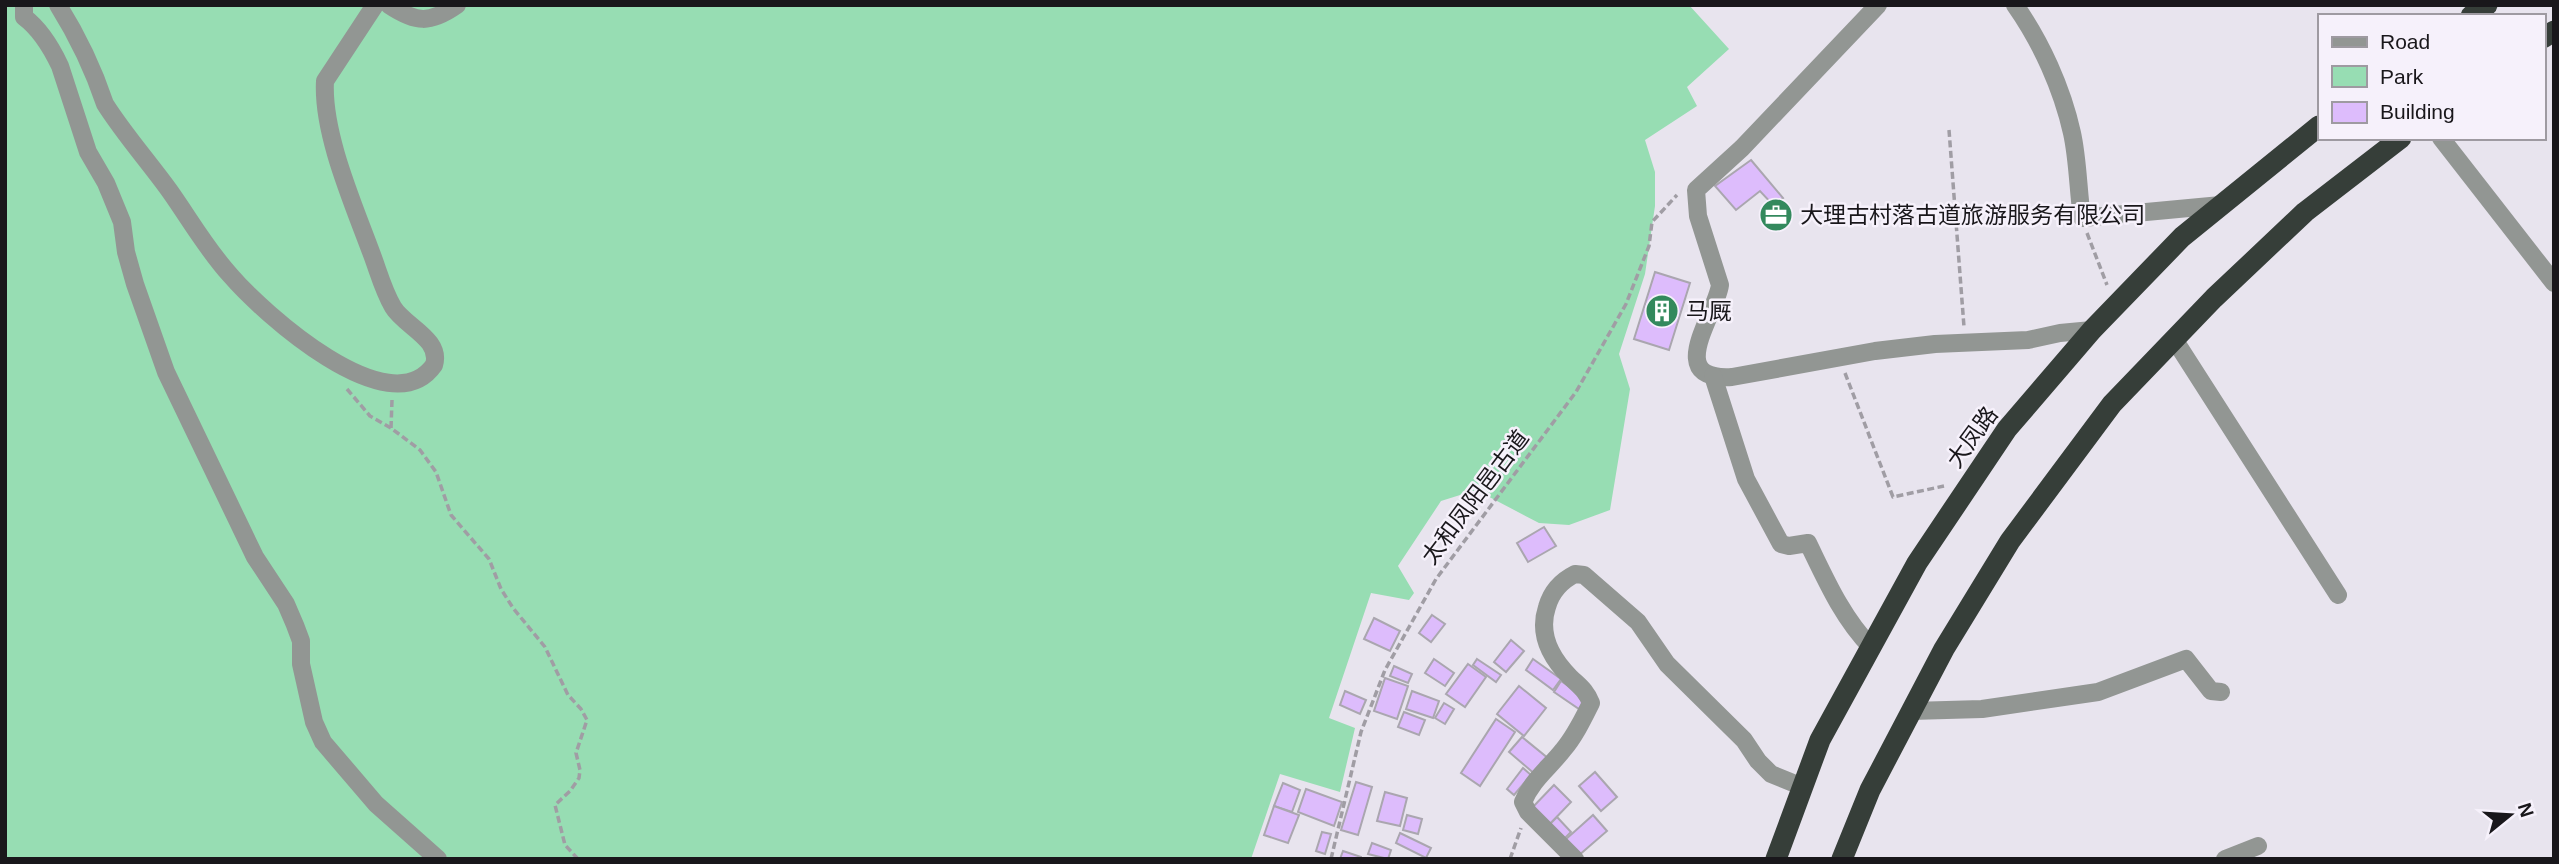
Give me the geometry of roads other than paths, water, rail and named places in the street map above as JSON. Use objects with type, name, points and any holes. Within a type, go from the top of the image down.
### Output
[{"type":"highway","name":"大凤路","points":[[1776,859],[1820,740],[1917,563],[2007,429],[2092,330],[2182,237],[2318,127]]},
{"type":"highway","points":[[1842,859],[1870,790],[1944,649],[2010,541],[2112,404],[2214,298],[2305,212],[2398,140]]},
{"type":"street","points":[[24,5],[24,17],[54,53],[60,66],[88,152],[106,183],[122,222],[126,252],[135,284],[166,372],[255,557],[286,604],[295,625],[300,641],[301,664],[308,698],[323,742],[376,804],[438,859]]},
{"type":"street","points":[[58,5],[96,74],[105,104],[230,276],[265,310],[322,355],[373,381],[395,385],[425,375],[434,365],[434,351],[428,341],[402,318],[387,294],[336,151],[325,96],[326,81],[375,5]]},
{"type":"street","points":[[389,5],[413,18],[425,20],[445,14],[457,5]]},
{"type":"street","points":[[1878,5],[1742,148],[1696,190],[1698,216],[1720,285],[1697,346],[1698,362],[1705,373],[1732,377],[1887,349],[2028,340],[2092,330]]},
{"type":"street","points":[[2014,5],[2045,57],[2059,91],[2072,133],[2082,218],[2221,205]]},
{"type":"street","points":[[2443,140],[2554,283]]},
{"type":"street","points":[[2174,339],[2338,595]]},
{"type":"street","points":[[1713,376],[1746,479],[1782,544],[1789,546],[1808,543],[1840,607],[1855,631],[1871,647]]},
{"type":"street","points":[[1576,859],[1523,802],[1543,771],[1563,750],[1591,703],[1587,692],[1557,662],[1545,640],[1543,618],[1550,595],[1575,574],[1584,575],[1638,622],[1667,664],[1744,740],[1758,761],[1772,774],[1803,786]]},
{"type":"street","points":[[1911,711],[1982,709],[2098,692],[2186,659],[2211,691],[2221,692]]},
{"type":"street","points":[[2225,859],[2258,846]]},
{"type":"place","name":"大理古村落古道旅游服务有限公司","points":[[1776,215]]},
{"type":"place","name":"马厩","points":[[1662,311]]}]
